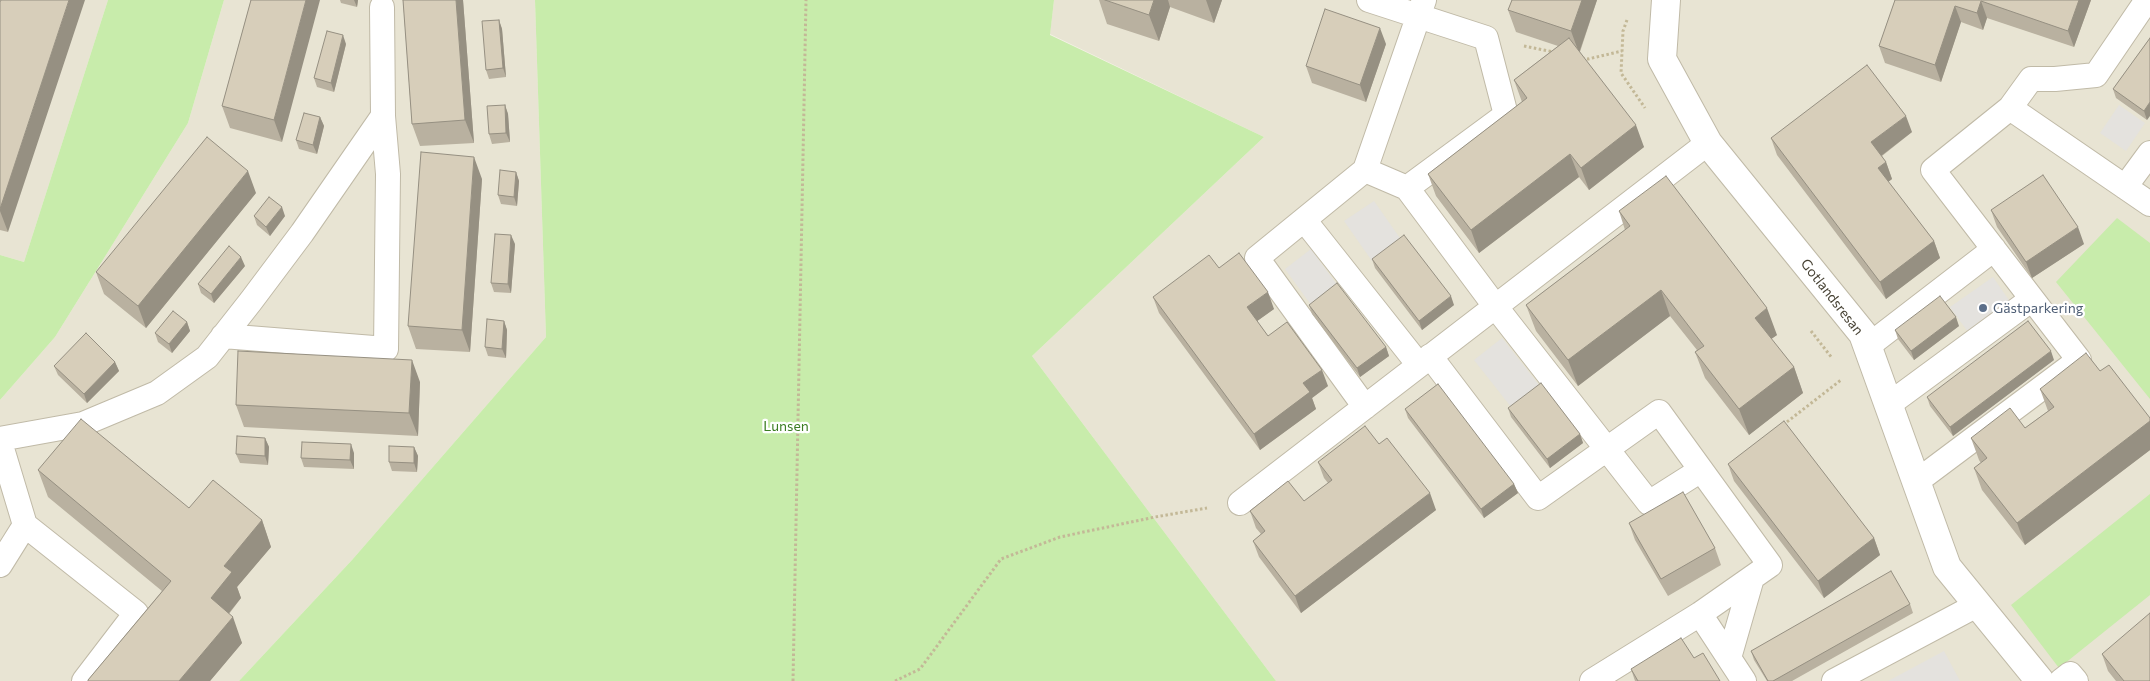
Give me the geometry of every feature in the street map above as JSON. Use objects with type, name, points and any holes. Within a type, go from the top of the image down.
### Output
[{"type":"street","name":"Gotlandsresan","points":[[1666,0],[1662,59],[1708,142],[1863,334],[1947,567],[2040,681]]},
{"type":"lane","points":[[1369,0],[1421,8],[1486,38],[1506,115],[1407,188]]},
{"type":"lane","points":[[1916,482],[2079,360],[1932,170],[2010,108],[2032,79],[2096,75],[2147,0]]},
{"type":"lane","points":[[223,336],[386,349],[388,174],[383,116],[382,7]]},
{"type":"lane","points":[[1365,407],[1257,258],[1305,221],[1365,170],[1421,8]]},
{"type":"lane","points":[[2010,108],[2150,204]]},
{"type":"lane","points":[[84,681],[136,613],[25,525],[0,440],[83,424],[157,393],[207,357],[313,217],[383,116]]},
{"type":"lane","points":[[1240,502],[1708,142]]},
{"type":"lane","points":[[2125,187],[2150,153]]},
{"type":"lane","points":[[1365,170],[1407,188],[1649,503],[1701,470]]},
{"type":"lane","points":[[1305,221],[1538,498],[1659,412],[1770,565],[1700,614],[1592,681]]},
{"type":"lane","points":[[1868,346],[1994,249]]},
{"type":"lane","points":[[1888,404],[2032,299]]},
{"type":"lane","points":[[0,565],[25,525]]},
{"type":"lane","points":[[1729,658],[1752,578]]},
{"type":"lane","points":[[1834,681],[1977,605]]},
{"type":"lane","points":[[1700,614],[1744,681]]},
{"type":"lane","points":[[2061,681],[2070,674],[2076,681]]},
{"type":"path","points":[[793,681],[806,0]]},
{"type":"path","points":[[1628,16],[1623,31],[1621,73],[1649,114]]},
{"type":"path","points":[[1486,38],[1560,54]]},
{"type":"path","points":[[1578,57],[1588,59],[1622,51]]},
{"type":"path","points":[[1809,329],[1833,360]]},
{"type":"path","points":[[1777,429],[1846,376]]},
{"type":"path","points":[[895,681],[920,669],[1001,559],[1060,538],[1156,517],[1240,502]]},
{"type":"shaded area","points":[[0,0],[108,0],[24,262],[0,255]]},
{"type":"shaded area","points":[[224,0],[535,0],[546,337],[352,560],[239,681],[0,681],[0,400],[55,337],[188,123]]},
{"type":"shaded area","points":[[1054,0],[2150,0],[2150,681],[1276,681],[1032,356],[1264,137],[1050,34]]},
{"type":"shaded area","points":[[2119,105],[2145,123],[2126,151],[2100,133]]},
{"type":"shaded area","points":[[1374,201],[1402,241],[1372,261],[1344,221]]},
{"type":"shaded area","points":[[1311,249],[1340,289],[1314,309],[1285,269]]},
{"type":"shaded area","name":"Gästparkering","points":[[1993,277],[2015,309],[1973,339],[1950,307]]},
{"type":"shaded area","points":[[1502,338],[1543,390],[1515,412],[1474,360]]},
{"type":"shaded area","points":[[1944,651],[1960,681],[1888,681]]},
{"type":"green space","points":[[108,0],[224,0],[188,123],[55,337],[0,400],[0,255],[24,262]]},
{"type":"green space","name":"Lunsen","points":[[535,0],[1054,0],[1050,35],[1264,137],[1032,356],[1276,681],[239,681],[352,560],[546,337]]},
{"type":"green space","points":[[2117,218],[2150,243],[2150,399],[2056,282]]},
{"type":"green space","points":[[2150,494],[2150,595],[2059,668],[2011,605]]},
{"type":"building","points":[[1,0],[69,0],[0,209],[0,2]]},
{"type":"building","points":[[251,0],[306,0],[274,120],[222,106]]},
{"type":"building","points":[[403,0],[456,0],[465,120],[412,124]]},
{"type":"building","points":[[1105,0],[1154,0],[1149,15]]},
{"type":"building","points":[[1512,0],[1582,0],[1571,31],[1508,10]]},
{"type":"building","points":[[1895,0],[2079,0],[2068,31],[1981,1],[1977,13],[1955,6],[1935,65],[1879,46]]},
{"type":"building","points":[[1325,9],[1380,28],[1360,85],[1306,66]]},
{"type":"building","points":[[499,20],[503,68],[486,70],[482,21]]},
{"type":"building","points":[[327,31],[343,35],[331,83],[314,78]]},
{"type":"building","points":[[1569,38],[1636,125],[1581,168],[1570,154],[1471,230],[1428,174],[1527,98],[1514,80]]},
{"type":"building","points":[[2150,38],[2150,102],[2144,111],[2113,89]]},
{"type":"building","points":[[1867,65],[1906,116],[1871,142],[1886,162],[1878,168],[1934,241],[1880,282],[1771,138]]},
{"type":"building","points":[[505,105],[506,133],[489,134],[487,106]]},
{"type":"building","points":[[304,113],[320,117],[313,145],[296,140]]},
{"type":"building","points":[[207,137],[248,171],[138,306],[96,272]]},
{"type":"building","points":[[421,152],[474,157],[462,330],[408,326]]},
{"type":"building","points":[[500,170],[516,172],[514,197],[498,195]]},
{"type":"building","points":[[2043,175],[2078,227],[2026,262],[1991,210]]},
{"type":"building","points":[[1666,176],[1767,308],[1755,318],[1794,367],[1739,409],[1695,352],[1704,346],[1661,290],[1568,360],[1526,305],[1630,226],[1619,211]]},
{"type":"building","points":[[269,197],[282,207],[266,227],[254,216]]},
{"type":"building","points":[[495,234],[511,235],[508,284],[491,283]]},
{"type":"building","points":[[1404,235],[1451,296],[1419,321],[1372,259]]},
{"type":"building","points":[[229,246],[241,257],[211,294],[198,284]]},
{"type":"building","points":[[1239,253],[1268,292],[1247,307],[1268,336],[1287,322],[1322,370],[1303,383],[1310,392],[1254,434],[1153,297],[1209,255],[1219,268]]},
{"type":"building","points":[[1337,283],[1386,347],[1357,368],[1309,305]]},
{"type":"building","points":[[1940,296],[1956,317],[1911,351],[1895,330]]},
{"type":"building","points":[[173,311],[187,322],[169,344],[155,333]]},
{"type":"building","points":[[487,319],[504,321],[502,349],[485,347]]},
{"type":"building","points":[[2028,321],[2051,351],[1950,427],[1927,397]]},
{"type":"building","points":[[86,333],[115,362],[84,394],[54,366]]},
{"type":"building","points":[[238,351],[412,360],[409,413],[236,405]]},
{"type":"building","points":[[2086,353],[2100,371],[2109,365],[2150,418],[2150,421],[2017,523],[1974,468],[1987,458],[1971,438],[2010,408],[2025,428],[2054,407],[2040,389]]},
{"type":"building","points":[[1541,383],[1580,434],[1547,459],[1508,408]]},
{"type":"building","points":[[1438,384],[1514,484],[1481,509],[1405,409]]},
{"type":"building","points":[[81,419],[189,508],[213,480],[262,520],[224,566],[232,572],[211,598],[233,617],[179,681],[88,681],[171,581],[38,470]]},
{"type":"building","points":[[1784,421],[1874,538],[1818,581],[1728,464]]},
{"type":"building","points":[[1365,426],[1379,444],[1387,438],[1430,493],[1295,596],[1253,541],[1265,531],[1250,511],[1288,481],[1304,501],[1332,480],[1318,462]]},
{"type":"building","points":[[237,436],[265,438],[265,456],[236,454]]},
{"type":"building","points":[[302,442],[351,444],[350,460],[301,458]]},
{"type":"building","points":[[389,446],[414,447],[414,463],[389,462]]},
{"type":"building","points":[[1683,492],[1715,548],[1661,579],[1629,523]]},
{"type":"building","points":[[1891,571],[1910,604],[1773,681],[1768,681],[1751,651]]},
{"type":"building","points":[[2150,613],[2150,681],[2124,681],[2102,654]]},
{"type":"building","points":[[1681,638],[1694,658],[1703,653],[1720,681],[1638,681],[1631,669]]},
{"type":"place","name":"Gästparkering","points":[[1983,308]]}]
